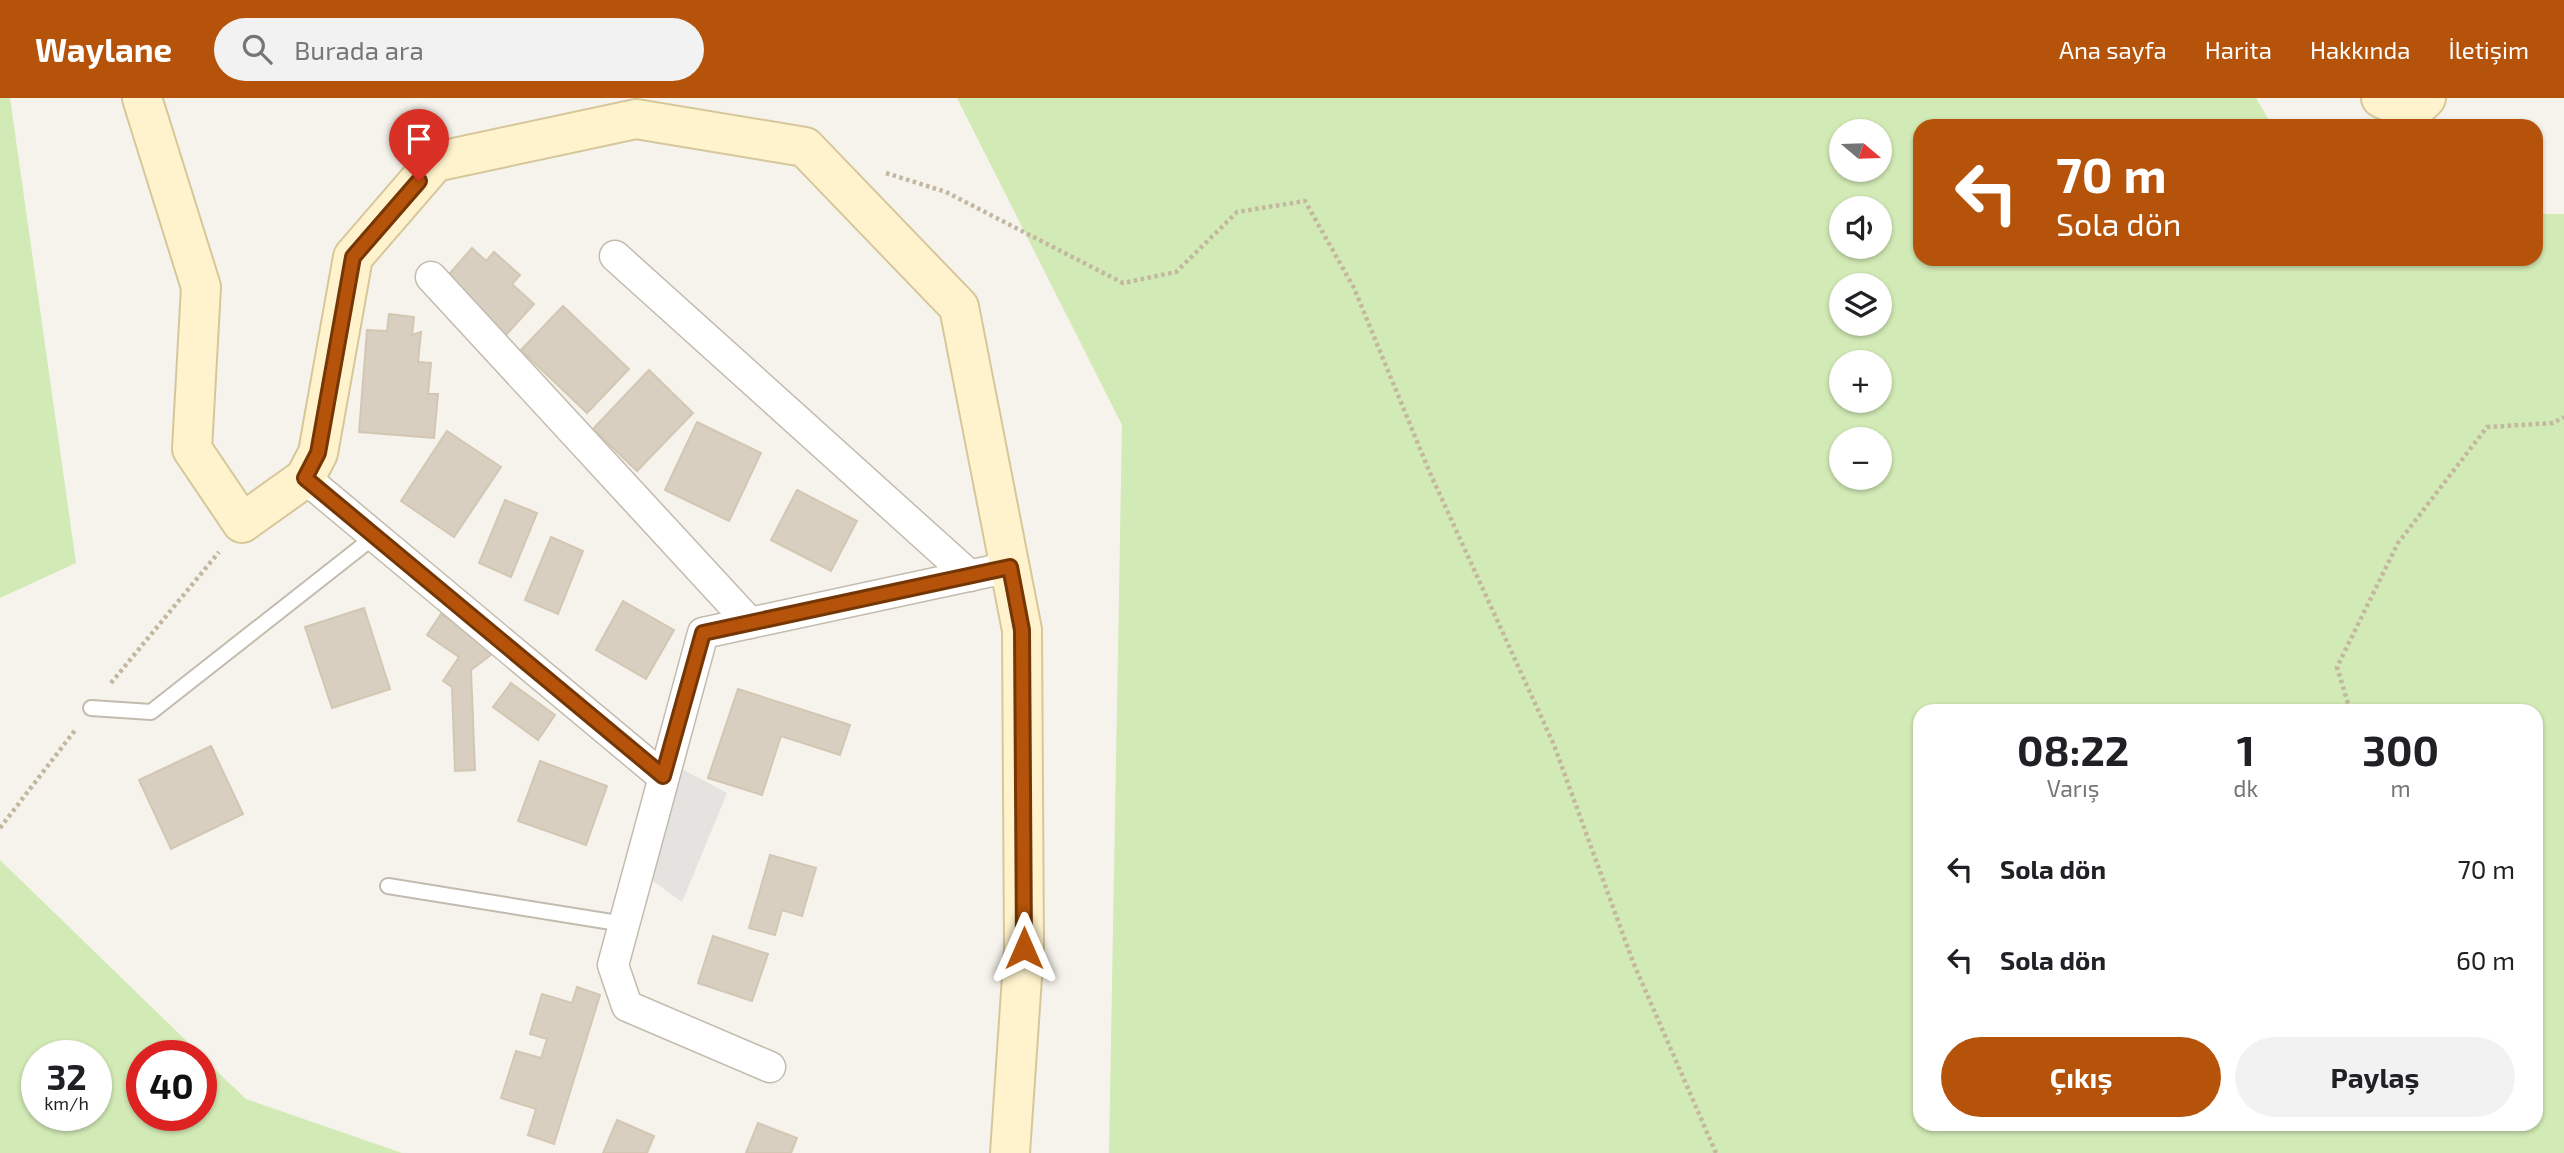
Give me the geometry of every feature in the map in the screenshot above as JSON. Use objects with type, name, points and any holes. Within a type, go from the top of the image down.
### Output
[{"type":"street","points":[[142,98],[201,287],[192,449],[242,523],[305,478],[318,453],[353,257],[435,162],[636,119],[805,147],[959,307],[1022,630],[1024,948],[1010,1153]]},
{"type":"street","points":[[2381,98],[2412,112],[2426,98]]},
{"type":"street","points":[[615,256],[971,576]]},
{"type":"street","points":[[431,277],[750,623]]},
{"type":"street","points":[[305,478],[663,776]]},
{"type":"street","points":[[770,1067],[627,1006],[613,965],[703,633],[1010,567]]},
{"type":"lane","points":[[91,708],[151,712],[375,536]]},
{"type":"lane","points":[[388,886],[624,924]]},
{"type":"path","points":[[882,172],[946,192],[1123,283],[1176,272],[1237,212],[1305,201],[1354,288],[1430,473],[1554,745],[1633,962],[1716,1153]]},
{"type":"path","points":[[2348,704],[2337,667],[2398,543],[2487,427],[2553,423],[2564,417]]},
{"type":"path","points":[[0,828],[91,708],[242,523]]},
{"type":"green space","points":[[0,98],[10,98],[76,563],[0,598]]},
{"type":"green space","points":[[957,98],[2256,98],[2268,119],[1913,119],[1913,266],[2543,266],[2543,214],[2564,214],[2564,1153],[1109,1153],[1122,425]]},
{"type":"green space","points":[[0,860],[186,1040],[126,1040],[126,1131],[217,1131],[217,1071],[246,1099],[402,1153],[0,1153]]},
{"type":"shaded area","points":[[667,761],[727,793],[682,902],[638,870]]},
{"type":"building","points":[[472,248],[486,261],[494,252],[520,275],[512,284],[534,304],[506,335],[444,280]]},
{"type":"building","points":[[563,306],[629,369],[587,413],[521,350]]},
{"type":"building","points":[[389,314],[414,317],[412,335],[421,332],[418,362],[431,363],[428,394],[438,394],[434,438],[359,432],[367,330],[387,331]]},
{"type":"building","points":[[649,370],[693,413],[637,471],[593,429]]},
{"type":"building","points":[[697,422],[761,453],[729,521],[665,490]]},
{"type":"building","points":[[447,431],[501,467],[454,537],[401,501]]},
{"type":"building","points":[[797,490],[857,521],[831,571],[771,540]]},
{"type":"building","points":[[505,500],[537,513],[511,577],[479,563]]},
{"type":"building","points":[[551,537],[583,551],[558,614],[525,600]]},
{"type":"building","points":[[623,601],[674,630],[646,679],[596,650]]},
{"type":"building","points":[[364,608],[390,689],[332,708],[305,627]]},
{"type":"building","points":[[441,614],[496,651],[471,670],[475,770],[455,771],[452,687],[443,681],[459,657],[427,635]]},
{"type":"building","points":[[511,683],[555,715],[538,740],[493,707]]},
{"type":"building","points":[[738,689],[850,725],[840,755],[781,736],[762,795],[708,778]]},
{"type":"building","points":[[211,746],[243,814],[171,849],[139,780]]},
{"type":"building","points":[[540,761],[607,786],[586,845],[518,821]]},
{"type":"building","points":[[770,855],[816,868],[802,916],[782,910],[775,935],[749,928]]},
{"type":"building","points":[[713,936],[768,954],[752,1001],[698,983]]},
{"type":"building","points":[[577,987],[600,995],[554,1144],[528,1135],[536,1109],[501,1098],[516,1051],[541,1058],[547,1039],[530,1034],[542,994],[572,1003]]},
{"type":"building","points":[[617,1120],[654,1136],[647,1153],[603,1153]]},
{"type":"building","points":[[758,1123],[797,1138],[791,1153],[746,1153]]},
{"type":"route","points":[[419,181],[353,257],[318,453],[305,478],[663,776],[703,633],[1010,567],[1022,630],[1024,948]]}]
